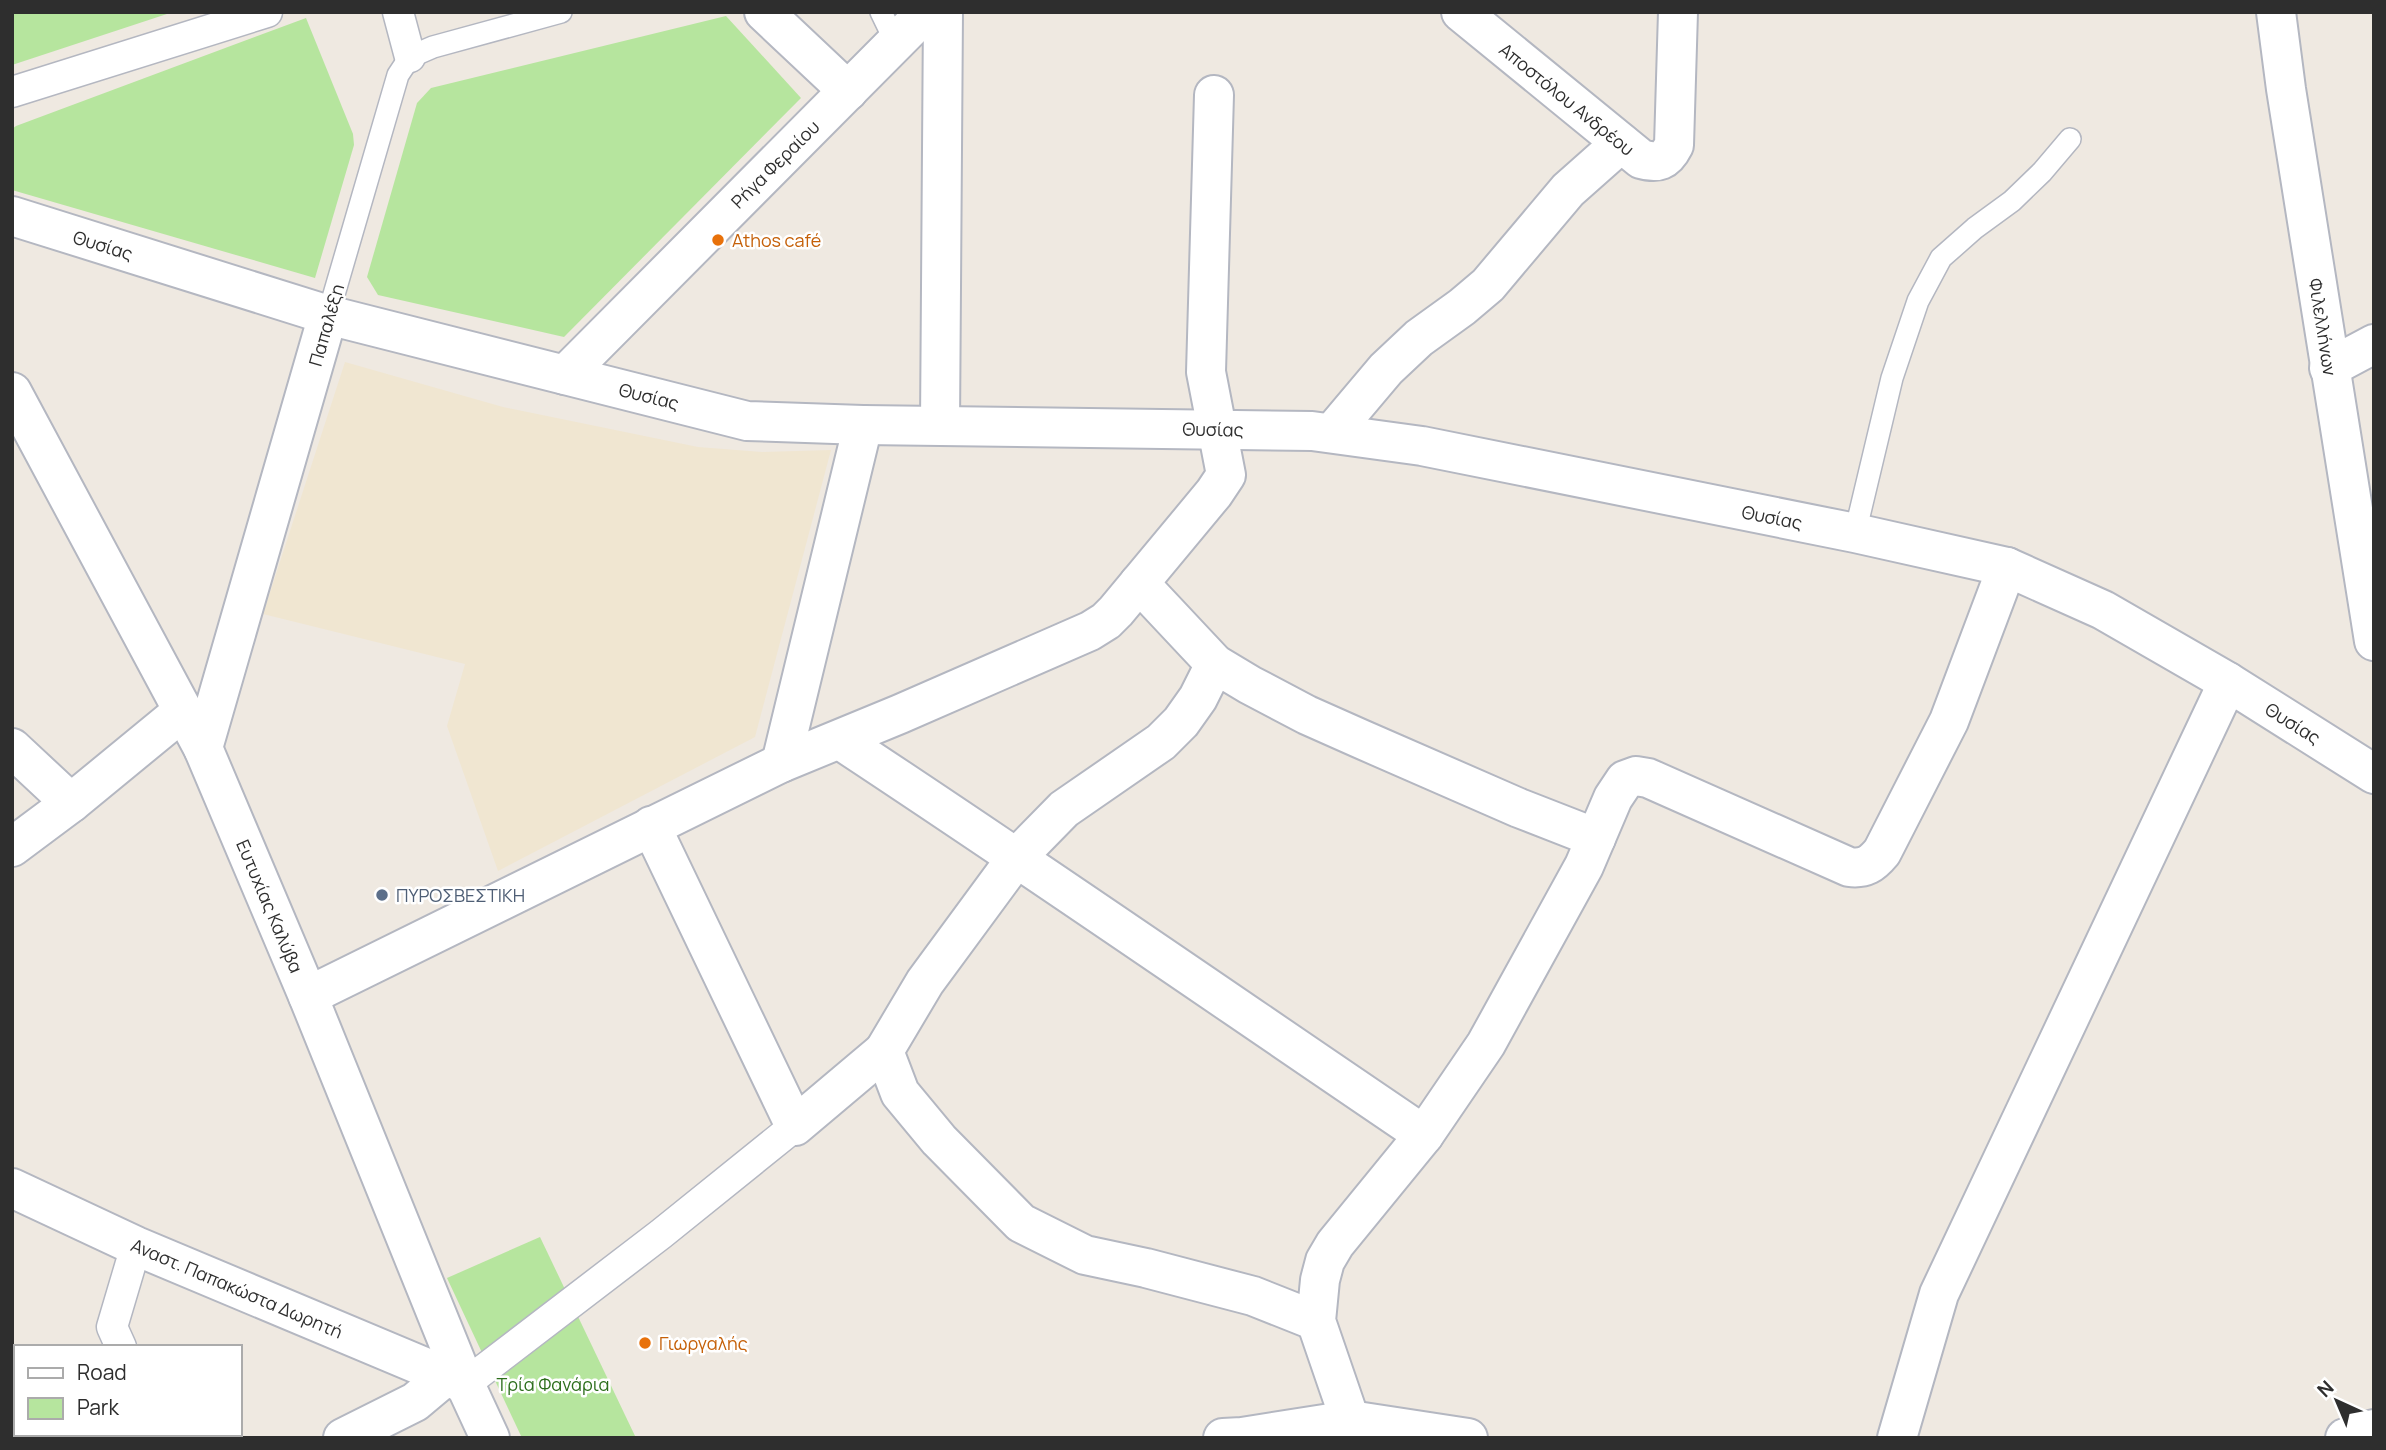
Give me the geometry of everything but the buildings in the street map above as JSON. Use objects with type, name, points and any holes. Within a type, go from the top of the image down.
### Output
[{"type":"street","points":[[12,92],[267,12]]},
{"type":"street","points":[[398,12],[410,57]]},
{"type":"street","points":[[764,12],[848,91]]},
{"type":"street","name":"Ρήγα Φεραίου","points":[[565,375],[848,91],[889,27],[926,12]]},
{"type":"street","points":[[940,425],[943,12]]},
{"type":"street","name":"Αποστόλου Ανδρέου","points":[[1461,12],[1641,159],[1651,162],[1660,162],[1674,145],[1678,12]]},
{"type":"street","name":"Φιλελλήνων","points":[[2276,12],[2329,368],[2366,538],[2374,641]]},
{"type":"street","points":[[308,996],[781,763],[1090,631],[1116,611],[1226,475],[1206,372],[1214,95]]},
{"type":"street","points":[[1332,433],[1387,369],[1419,338],[1488,285],[1567,190],[1621,143]]},
{"type":"street","name":"Θυσίας","points":[[12,216],[328,315],[747,421],[863,425],[1312,430],[1422,446],[1855,533],[2007,567],[2103,610],[2228,682],[2374,774]]},
{"type":"street","name":"Παπαλέξη","points":[[203,748],[328,315]]},
{"type":"street","points":[[2329,368],[2374,344]]},
{"type":"street","name":"Ευτυχίας Καλύβα","points":[[12,392],[203,748],[308,996],[455,1380],[490,1438]]},
{"type":"street","points":[[781,763],[863,425]]},
{"type":"street","points":[[1350,1420],[1316,1321],[1320,1280],[1330,1253],[1424,1135],[1486,1044],[1584,866],[1613,798],[1626,780],[1636,776],[1648,778],[1849,867],[1869,866],[1882,852],[1949,721],[2007,567]]},
{"type":"street","points":[[1139,583],[1215,664],[1307,715],[1519,808],[1596,838]]},
{"type":"street","points":[[343,1438],[455,1380],[661,1234],[884,1051],[925,982],[1017,857],[1064,809],[1161,743],[1192,706],[1215,664]]},
{"type":"street","points":[[1897,1438],[1939,1294],[2228,682]]},
{"type":"street","points":[[12,847],[71,803],[183,711]]},
{"type":"street","points":[[840,740],[1017,857],[1424,1135]]},
{"type":"street","points":[[12,748],[71,803]]},
{"type":"street","points":[[651,826],[795,1126]]},
{"type":"street","points":[[884,1051],[900,1094],[939,1140],[1021,1223],[1085,1255],[1253,1296],[1316,1321]]},
{"type":"street","name":"Αναστ. Παπακώστα Δωρητή","points":[[15,1194],[455,1380]]},
{"type":"street","points":[[120,1345],[112,1327],[136,1246]]},
{"type":"street","points":[[1223,1438],[1350,1420],[1468,1438]]},
{"type":"street","points":[[2345,1438],[2374,1429]]},
{"type":"lane","points":[[410,57],[433,47],[561,12]]},
{"type":"lane","name":"Παπαλέξη","points":[[328,315],[398,75],[410,57]]},
{"type":"lane","points":[[1855,533],[1892,378],[1918,301],[1941,258],[2011,201],[2042,172],[2070,139]]},
{"type":"shaded area","points":[[345,362],[503,407],[698,447],[762,452],[831,450],[755,737],[498,871],[447,726],[465,664],[263,614]]},
{"type":"green space","points":[[12,12],[173,12],[12,65]]},
{"type":"green space","points":[[726,16],[801,98],[564,337],[378,295],[367,277],[417,103],[431,88]]},
{"type":"green space","points":[[306,18],[353,134],[354,145],[315,278],[12,190],[12,129],[16,126]]},
{"type":"green space","name":"Τρία Φανάρια","points":[[540,1237],[636,1438],[522,1438],[447,1278]]},
{"type":"place","name":"Athos café","points":[[718,240]]},
{"type":"place","name":"ΠΥΡΟΣΒΕΣΤΙΚΗ","points":[[382,895]]},
{"type":"place","name":"Γιωργαλής","points":[[645,1343]]}]
